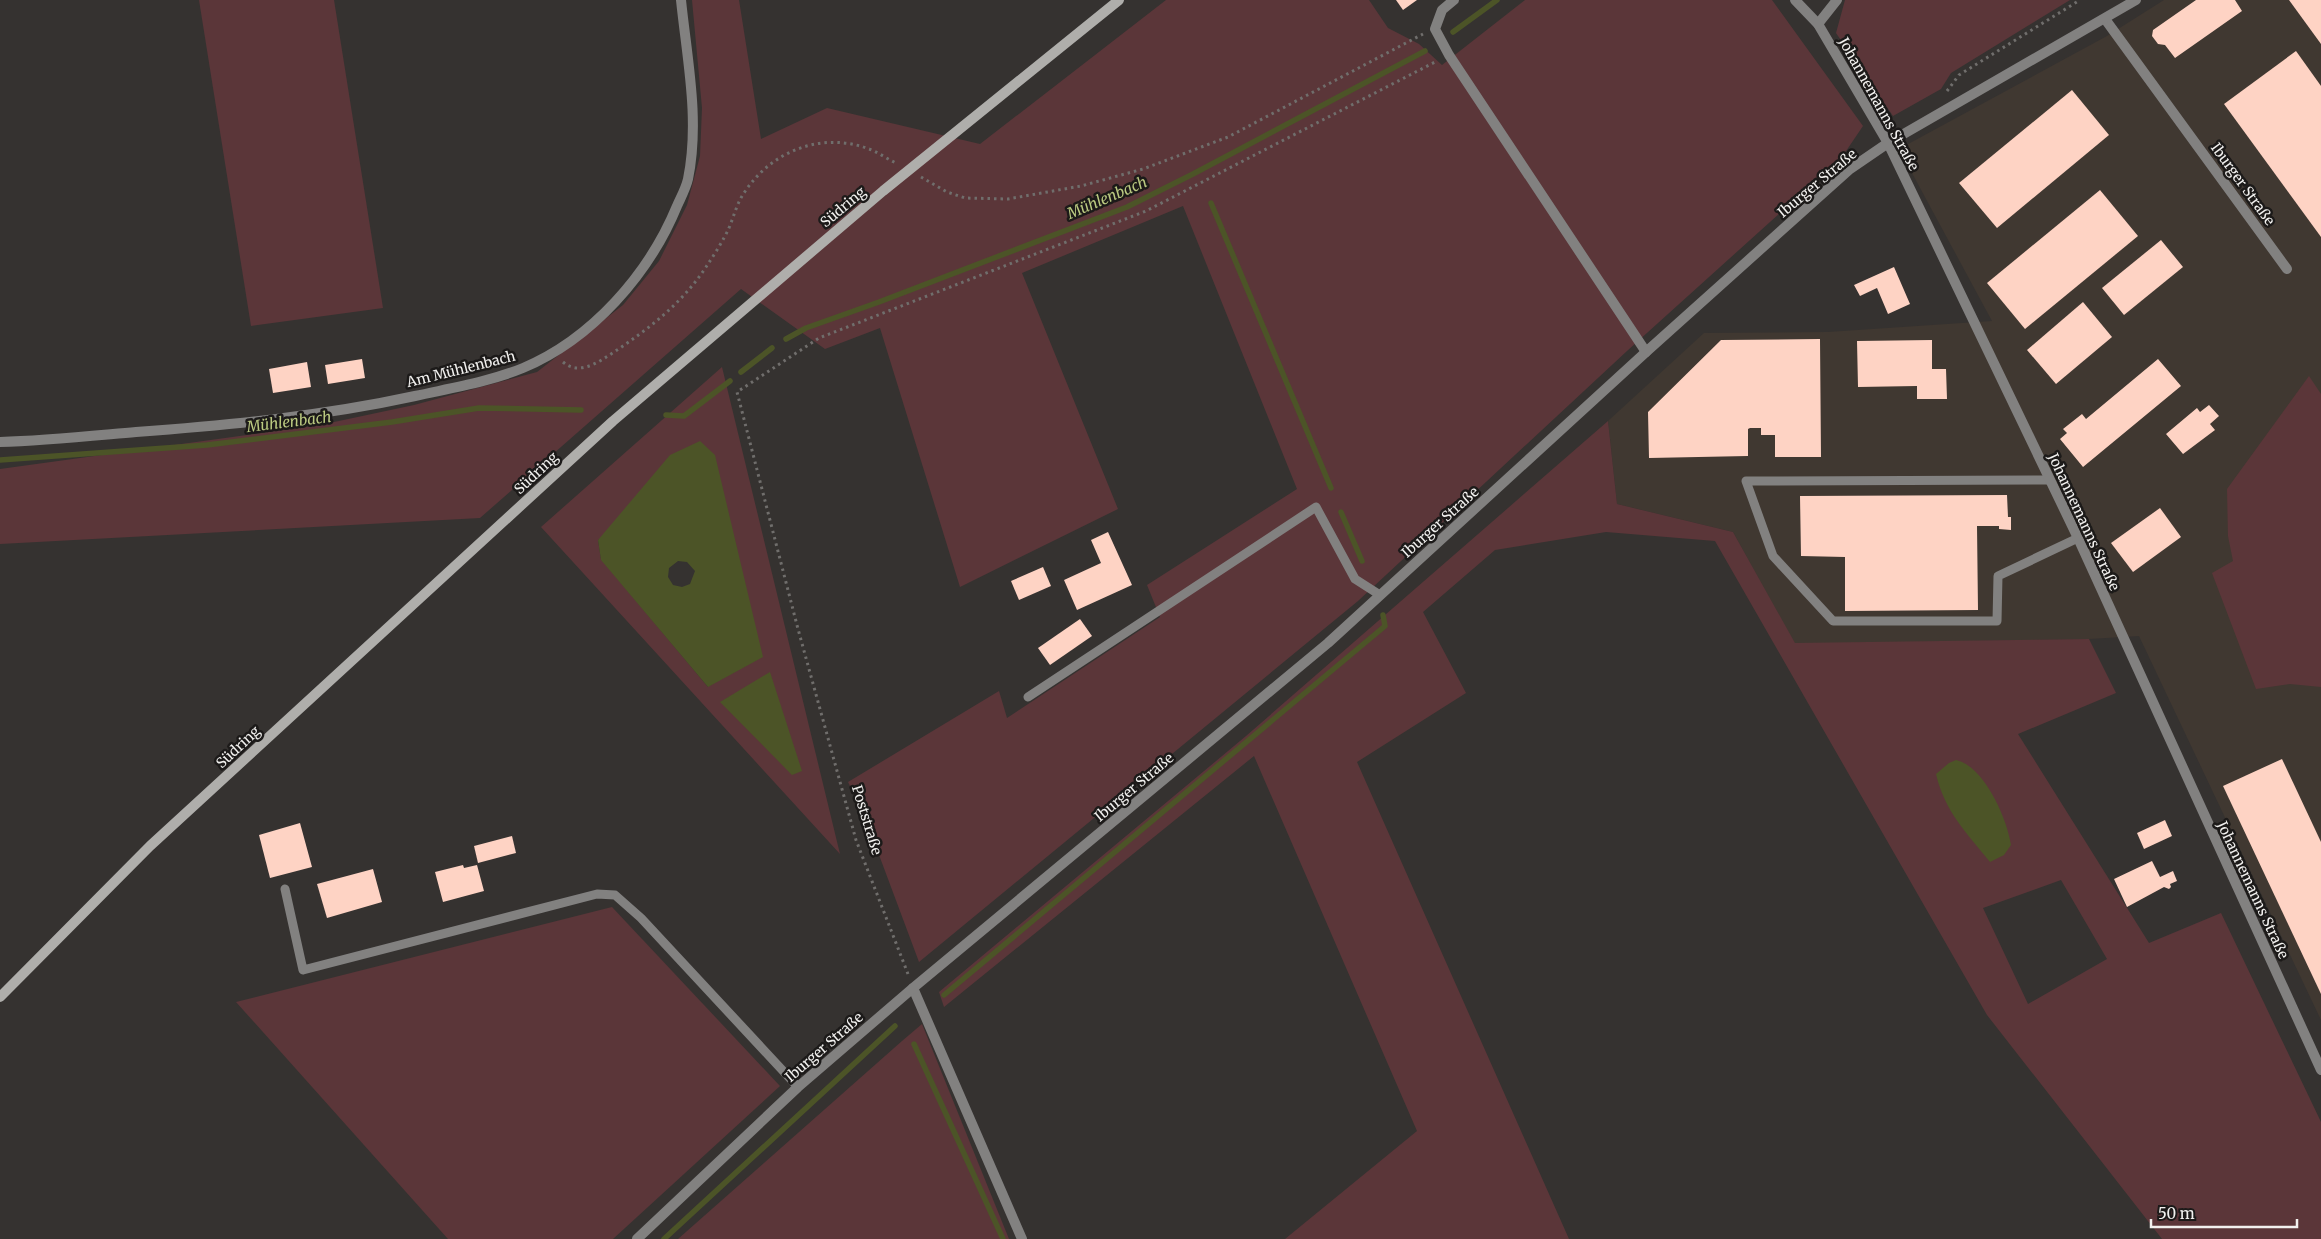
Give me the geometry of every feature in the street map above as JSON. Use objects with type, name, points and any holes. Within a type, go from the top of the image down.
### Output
[{"type":"main road","name":"Südring","points":[[0,997],[150,846],[613,421],[891,185],[1119,0]]},
{"type":"street","name":"Am Mühlenbach","points":[[0,442],[240,424],[375,405],[490,379],[524,367],[582,332],[619,296],[650,259],[670,223],[687,181],[693,141],[693,111],[681,0]]},
{"type":"street","points":[[1454,0],[1442,10],[1435,29],[1449,54],[1646,352]]},
{"type":"street","name":"Johannemanns Straße","points":[[1795,0],[1818,24],[1888,144],[2078,538],[2321,1070]]},
{"type":"street","points":[[1818,24],[1837,0]]},
{"type":"street","name":"Iburger Straße","points":[[637,1239],[798,1087],[913,988],[1328,643],[1646,352],[1850,169],[1888,144],[2136,0]]},
{"type":"street","name":"Iburger Straße","points":[[2105,19],[2288,269]]},
{"type":"street","points":[[913,988],[1022,1239]]},
{"type":"lane","points":[[2049,480],[1746,481],[1773,556],[1833,621],[1997,621],[1998,576],[2078,538]]},
{"type":"lane","points":[[1028,697],[1316,507],[1355,579],[1380,595]]},
{"type":"lane","points":[[285,889],[303,970],[597,894],[615,894],[641,918],[798,1087]]},
{"type":"path","points":[[1946,93],[1958,75],[2080,0]]},
{"type":"path","points":[[965,198],[1008,199],[1081,186],[1143,169],[1228,137],[1406,42],[1435,29]]},
{"type":"path","name":"Poststraße","points":[[913,988],[856,840],[798,629],[737,392],[819,338],[1146,211],[1449,54]]},
{"type":"path","points":[[551,352],[566,365],[577,368],[593,366],[646,331],[680,300],[706,268],[727,231],[743,194],[761,171],[779,156],[804,146],[832,141],[848,143]]},
{"type":"shaded area","points":[[199,0],[334,0],[383,308],[251,326]]},
{"type":"shaded area","points":[[692,0],[739,0],[761,139],[827,108],[980,144],[1166,0],[1369,0],[1388,28],[1419,44],[1442,65],[1525,0],[1772,0],[1863,126],[1842,157],[1627,351],[1358,601],[919,962],[863,812],[848,782],[999,691],[1007,718],[1160,617],[1147,585],[1297,489],[1183,206],[1022,273],[1118,509],[960,587],[880,328],[825,349],[741,289],[480,518],[0,544],[0,469],[320,425],[414,405],[537,372],[623,305],[659,261],[687,205],[700,156],[702,108]]},
{"type":"shaded area","points":[[1845,0],[2070,0],[1951,73],[1941,89],[1893,116],[1836,33]]},
{"type":"shaded area","points":[[2164,0],[2321,0],[2321,1020],[2139,636],[2089,639],[1795,644],[1733,532],[1617,504],[1608,421],[1704,333],[1828,332],[1992,321],[1899,149],[2107,36]]},
{"type":"shaded area","points":[[722,367],[840,854],[541,527]],"holes":[[[715,455],[708,687],[601,559],[598,540]]]},
{"type":"shaded area","points":[[2309,376],[2321,394],[2321,687],[2290,684],[2256,689],[2212,573],[2233,561],[2228,536],[2227,489]]},
{"type":"shaded area","points":[[1608,421],[1617,504],[1733,532],[1795,643],[2089,639],[2116,693],[2018,734],[2149,943],[2221,913],[2321,1122],[2321,1239],[2162,1239],[1987,1015],[1715,541],[1606,532],[1495,550],[1423,612],[1466,693],[1357,762],[1569,1239],[1285,1239],[1417,1131],[1254,756],[944,1007],[939,992],[1246,736]],"holes":[[[2061,880],[2107,959],[2028,1004],[1983,908]]]},
{"type":"shaded area","points":[[700,441],[715,455],[763,657],[708,687],[601,560],[598,540],[670,455]],"holes":[[[678,561],[687,562],[695,571],[690,584],[682,587],[673,585],[668,577],[669,568]]]},
{"type":"shaded area","points":[[770,672],[802,771],[792,775],[720,702]]},
{"type":"shaded area","points":[[1956,760],[1966,764],[1985,782],[2005,821],[2011,845],[2004,855],[1990,862],[1957,821],[1940,787],[1936,774],[1949,763]]},
{"type":"shaded area","points":[[612,907],[780,1086],[613,1239],[448,1239],[236,1002]]},
{"type":"shaded area","points":[[922,1024],[1009,1239],[678,1239],[902,1041]]},
{"type":"building","points":[[1396,0],[1417,0],[1403,10]]},
{"type":"building","points":[[2196,0],[2235,0],[2242,11],[2175,58],[2165,45],[2158,44],[2152,36],[2153,30]]},
{"type":"building","points":[[2289,0],[2321,0],[2321,44]]},
{"type":"building","points":[[2296,51],[2321,86],[2321,237],[2224,104]]},
{"type":"building","points":[[2072,90],[2109,135],[1997,228],[1959,183]]},
{"type":"building","points":[[2100,190],[2138,236],[2025,329],[1987,283]]},
{"type":"building","points":[[2161,240],[2183,267],[2124,315],[2102,288]]},
{"type":"building","points":[[1894,267],[1910,304],[1888,314],[1877,288],[1860,296],[1854,285]]},
{"type":"building","points":[[2083,302],[2112,337],[2056,384],[2027,350]]},
{"type":"building","points":[[1820,339],[1821,457],[1775,457],[1775,435],[1761,435],[1761,428],[1750,428],[1748,429],[1748,456],[1649,458],[1648,412],[1721,340]]},
{"type":"building","points":[[1932,340],[1932,369],[1946,369],[1947,399],[1917,399],[1917,386],[1858,387],[1857,341]]},
{"type":"building","points":[[362,359],[365,378],[328,384],[325,365]]},
{"type":"building","points":[[2158,359],[2181,386],[2083,467],[2060,439],[2067,433],[2063,429],[2082,414],[2086,419]]},
{"type":"building","points":[[307,362],[311,387],[273,393],[269,369]]},
{"type":"building","points":[[2209,405],[2219,416],[2210,424],[2215,430],[2183,454],[2166,434],[2197,408],[2200,412]]},
{"type":"building","points":[[2007,495],[2008,517],[2011,517],[2011,530],[1999,529],[1999,526],[1977,526],[1978,610],[1845,611],[1845,557],[1801,556],[1800,496]]},
{"type":"building","points":[[2160,508],[2181,537],[2133,572],[2111,543]]},
{"type":"building","points":[[1108,532],[1132,585],[1077,610],[1064,580],[1101,563],[1091,540]]},
{"type":"building","points":[[1043,567],[1051,586],[1019,600],[1011,581]]},
{"type":"building","points":[[1080,619],[1092,636],[1050,665],[1038,648]]},
{"type":"building","points":[[2282,759],[2321,842],[2321,994],[2223,786]]},
{"type":"building","points":[[2165,820],[2172,836],[2144,849],[2137,833]]},
{"type":"building","points":[[300,823],[312,867],[270,878],[259,835]]},
{"type":"building","points":[[512,836],[516,853],[478,863],[474,846]]},
{"type":"building","points":[[2152,861],[2160,877],[2173,871],[2177,881],[2170,884],[2171,887],[2169,889],[2164,887],[2127,907],[2114,879]]},
{"type":"building","points":[[463,865],[464,868],[477,865],[484,891],[443,902],[435,872]]},
{"type":"building","points":[[373,869],[382,902],[327,918],[317,884]]},
{"type":"waterway","name":"Mühlenbach","points":[[1453,32],[1497,0]]},
{"type":"waterway","name":"Mühlenbach","points":[[786,339],[806,328],[1127,207],[1425,51]]},
{"type":"waterway","points":[[1211,203],[1331,488]]},
{"type":"waterway","name":"Mühlenbach","points":[[741,372],[772,348]]},
{"type":"waterway","name":"Mühlenbach","points":[[666,415],[684,416],[730,381]]},
{"type":"waterway","name":"Mühlenbach","points":[[0,460],[207,445],[392,422],[479,408],[581,410]]},
{"type":"waterway","points":[[1341,512],[1362,561]]},
{"type":"waterway","points":[[944,995],[1385,626],[1383,615]]},
{"type":"waterway","points":[[664,1239],[895,1026]]},
{"type":"waterway","points":[[914,1044],[1003,1239]]}]
